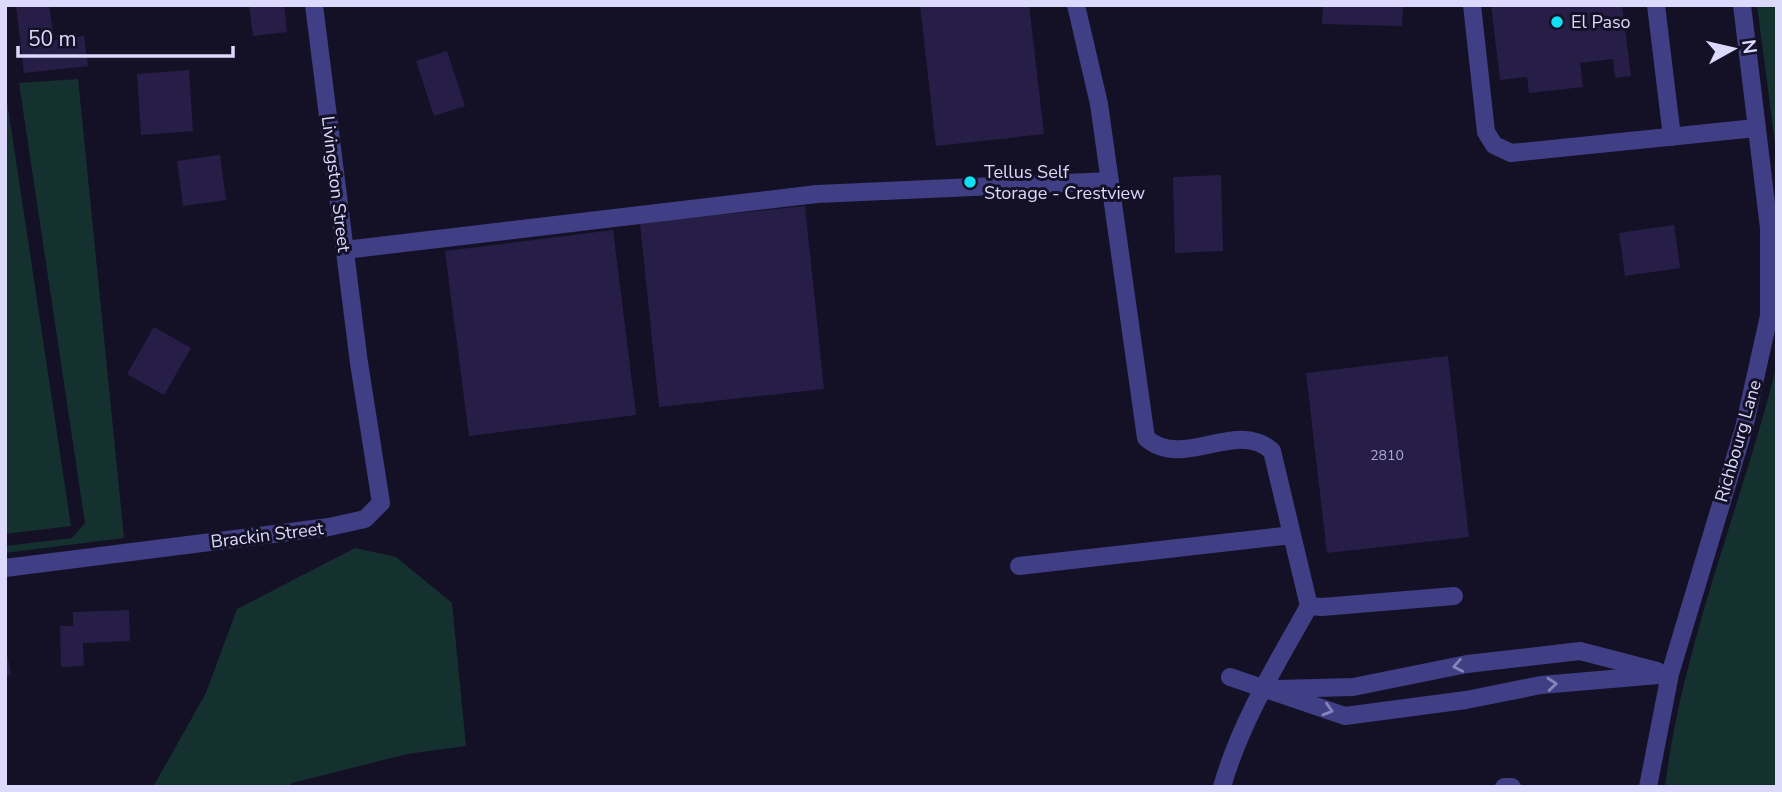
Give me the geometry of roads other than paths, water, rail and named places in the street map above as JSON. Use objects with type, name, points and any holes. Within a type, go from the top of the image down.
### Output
[{"type":"street","name":"Livingston Street","points":[[314,5],[359,363]]},
{"type":"street","points":[[1076,5],[1099,104],[1146,438],[1158,448],[1176,451],[1243,439],[1261,442],[1272,452],[1309,606],[1263,690],[1222,787]]},
{"type":"street","points":[[1472,5],[1486,132],[1494,145],[1511,153],[1756,128]]},
{"type":"street","points":[[1656,5],[1672,136]]},
{"type":"street","name":"Richbourg Lane","points":[[1648,787],[1670,674],[1744,428],[1769,316],[1769,228],[1742,5]]},
{"type":"street","points":[[345,250],[817,194],[1110,181]]},
{"type":"street","name":"Brackin Street","points":[[5,568],[329,527],[365,519],[381,503],[359,363]]},
{"type":"street","points":[[1019,566],[1292,535]]},
{"type":"street","points":[[1309,606],[1454,596]]},
{"type":"street","points":[[1263,690],[1353,687],[1467,664],[1580,651],[1670,674]]},
{"type":"street","points":[[1230,677],[1345,716],[1466,699],[1541,685],[1670,674]]},
{"type":"street","points":[[1504,787],[1511,787]]},
{"type":"place","name":"El Paso","points":[[1557,22]]},
{"type":"place","name":"Tellus Self Storage - Crestview","points":[[970,182]]}]
